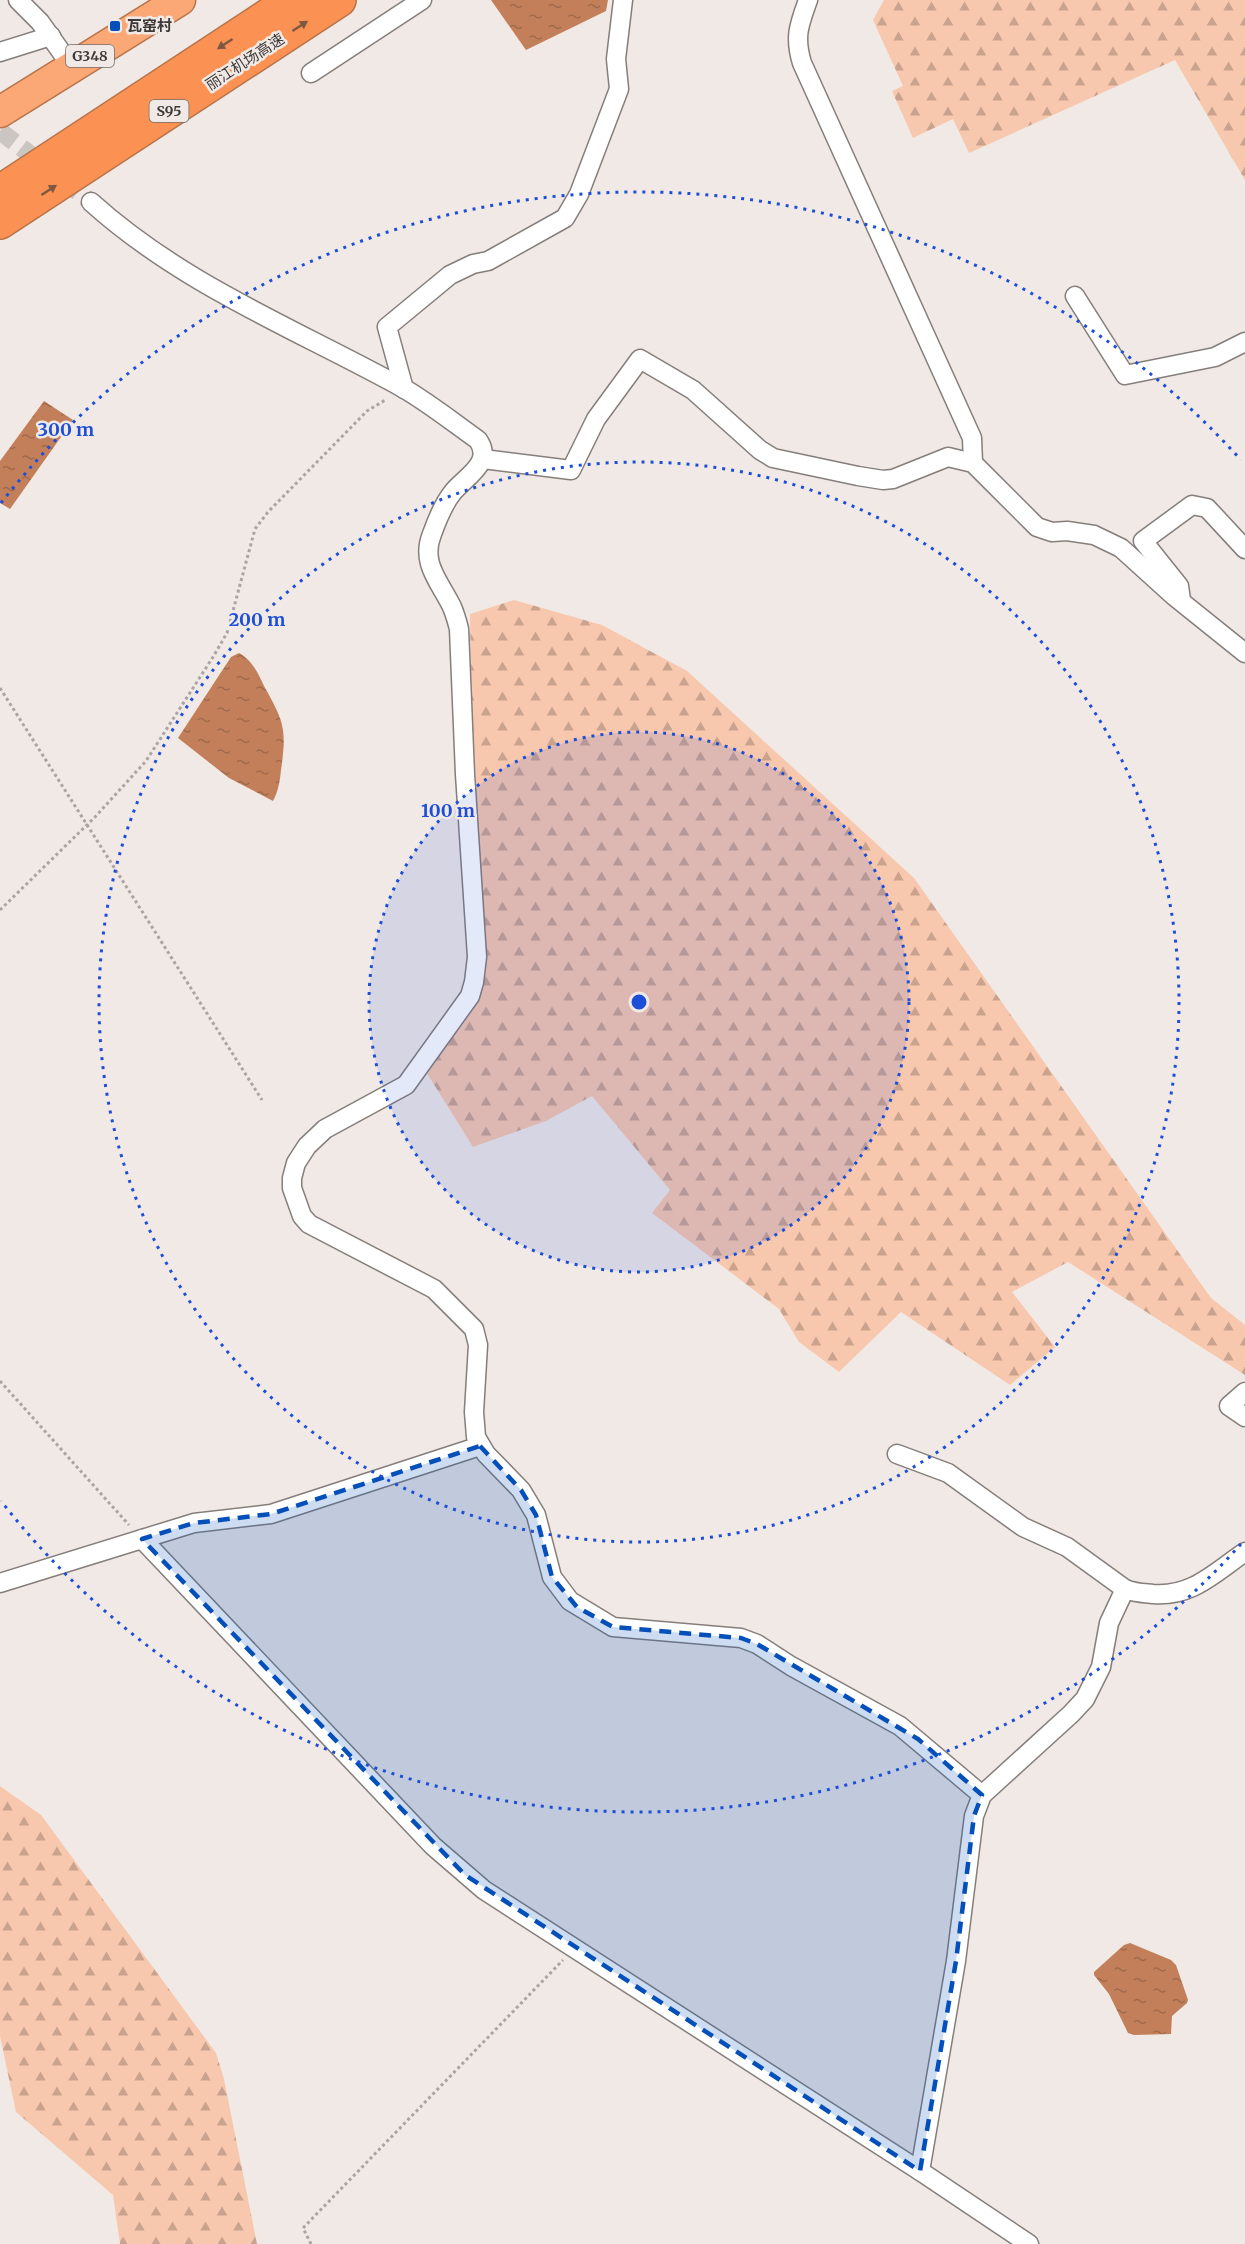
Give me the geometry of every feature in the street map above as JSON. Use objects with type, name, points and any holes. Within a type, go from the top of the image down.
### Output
[{"type":"highway","name":"G348","points":[[0,112],[180,0]]},
{"type":"highway","name":"丽江机场高速","points":[[0,192],[292,0]]},
{"type":"highway","name":"丽江机场高速","points":[[0,222],[339,0]]},
{"type":"street","points":[[18,0],[51,36],[72,67]]},
{"type":"street","points":[[311,73],[422,0]]},
{"type":"street","points":[[404,389],[387,327],[450,275],[473,264],[488,261],[565,218],[579,194],[619,89],[616,59],[623,0]]},
{"type":"street","points":[[808,0],[796,38],[802,63],[972,438],[973,463]]},
{"type":"street","points":[[0,52],[51,36]]},
{"type":"street","points":[[91,202],[138,242],[182,270],[285,328],[404,389],[478,440],[483,449],[483,459],[475,471],[453,492],[445,504],[430,537],[428,556],[433,576],[453,610],[459,629],[477,957],[474,982],[465,1005],[406,1085],[317,1135],[307,1146],[296,1163],[292,1178],[296,1202],[302,1216],[309,1224],[428,1285],[474,1329],[478,1345],[475,1432],[480,1446],[522,1490],[536,1515],[556,1586],[577,1607],[613,1627],[741,1638],[757,1644],[791,1666],[900,1726],[982,1795]]},
{"type":"street","points":[[1075,296],[1125,375],[1215,357],[1245,342]]},
{"type":"street","points":[[483,459],[571,470],[596,419],[640,359],[693,390],[760,450],[773,458],[884,480],[893,479],[948,457],[973,463],[1037,527],[1052,532],[1085,533],[1104,538],[1121,548],[1181,602],[1245,653]]},
{"type":"street","points":[[1181,602],[1179,586],[1143,541],[1192,505],[1207,508],[1245,549]]},
{"type":"street","points":[[1245,1392],[1229,1406],[1245,1417]]},
{"type":"street","points":[[0,1583],[194,1522],[271,1514],[480,1446]]},
{"type":"street","points":[[897,1455],[948,1473],[1023,1527],[1067,1547],[1134,1593],[1164,1595],[1189,1590],[1245,1552]]},
{"type":"street","points":[[141,1539],[447,1860],[484,1890],[920,2171],[1029,2244]]},
{"type":"street","points":[[920,2171],[956,1961],[974,1816],[982,1795],[1085,1699],[1101,1666],[1109,1623],[1125,1589]]},
{"type":"path","points":[[0,910],[87,825],[146,761],[226,633],[255,529],[268,512],[367,411],[404,389]]},
{"type":"path","points":[[0,688],[262,1100]]},
{"type":"path","points":[[0,1381],[141,1539]]},
{"type":"path","points":[[311,2244],[303,2228],[574,1948]]},
{"type":"highlighted area","points":[[480,1446],[521,1490],[536,1515],[552,1577],[577,1607],[613,1627],[741,1638],[757,1644],[918,1739],[982,1795],[974,1816],[956,1961],[920,2171],[465,1875],[142,1539],[194,1523],[271,1514]]},
{"type":"green space","points":[[884,0],[1245,0],[1245,180],[1175,60],[969,153],[953,119],[913,138],[892,91],[903,86],[873,20]]},
{"type":"green space","points":[[514,600],[602,625],[687,671],[914,878],[1211,1298],[1245,1325],[1245,1375],[1068,1262],[1012,1292],[1055,1347],[1010,1385],[901,1312],[839,1372],[799,1342],[779,1309],[652,1213],[670,1190],[592,1096],[546,1121],[473,1147],[425,1070],[476,1004],[486,972],[471,686],[470,614]]},
{"type":"green space","points":[[0,1786],[41,1815],[216,2053],[224,2079],[257,2244],[120,2244],[113,2195],[16,2112],[0,2036]]},
{"type":"water","points":[[491,0],[608,0],[606,11],[526,50]]},
{"type":"water","points":[[44,401],[73,420],[10,509],[0,503],[0,461]]},
{"type":"water","points":[[239,653],[248,659],[257,672],[280,717],[284,734],[281,774],[273,801],[229,778],[178,738],[231,657]]},
{"type":"water","points":[[1130,1943],[1171,1960],[1176,1965],[1188,2000],[1172,2016],[1171,2034],[1134,2035],[1128,2033],[1109,1994],[1094,1975],[1094,1972],[1124,1945]]},
{"type":"tunnel","points":[[0,131],[91,202]]},
{"type":"place","name":"瓦窑村","points":[[115,26]]}]
